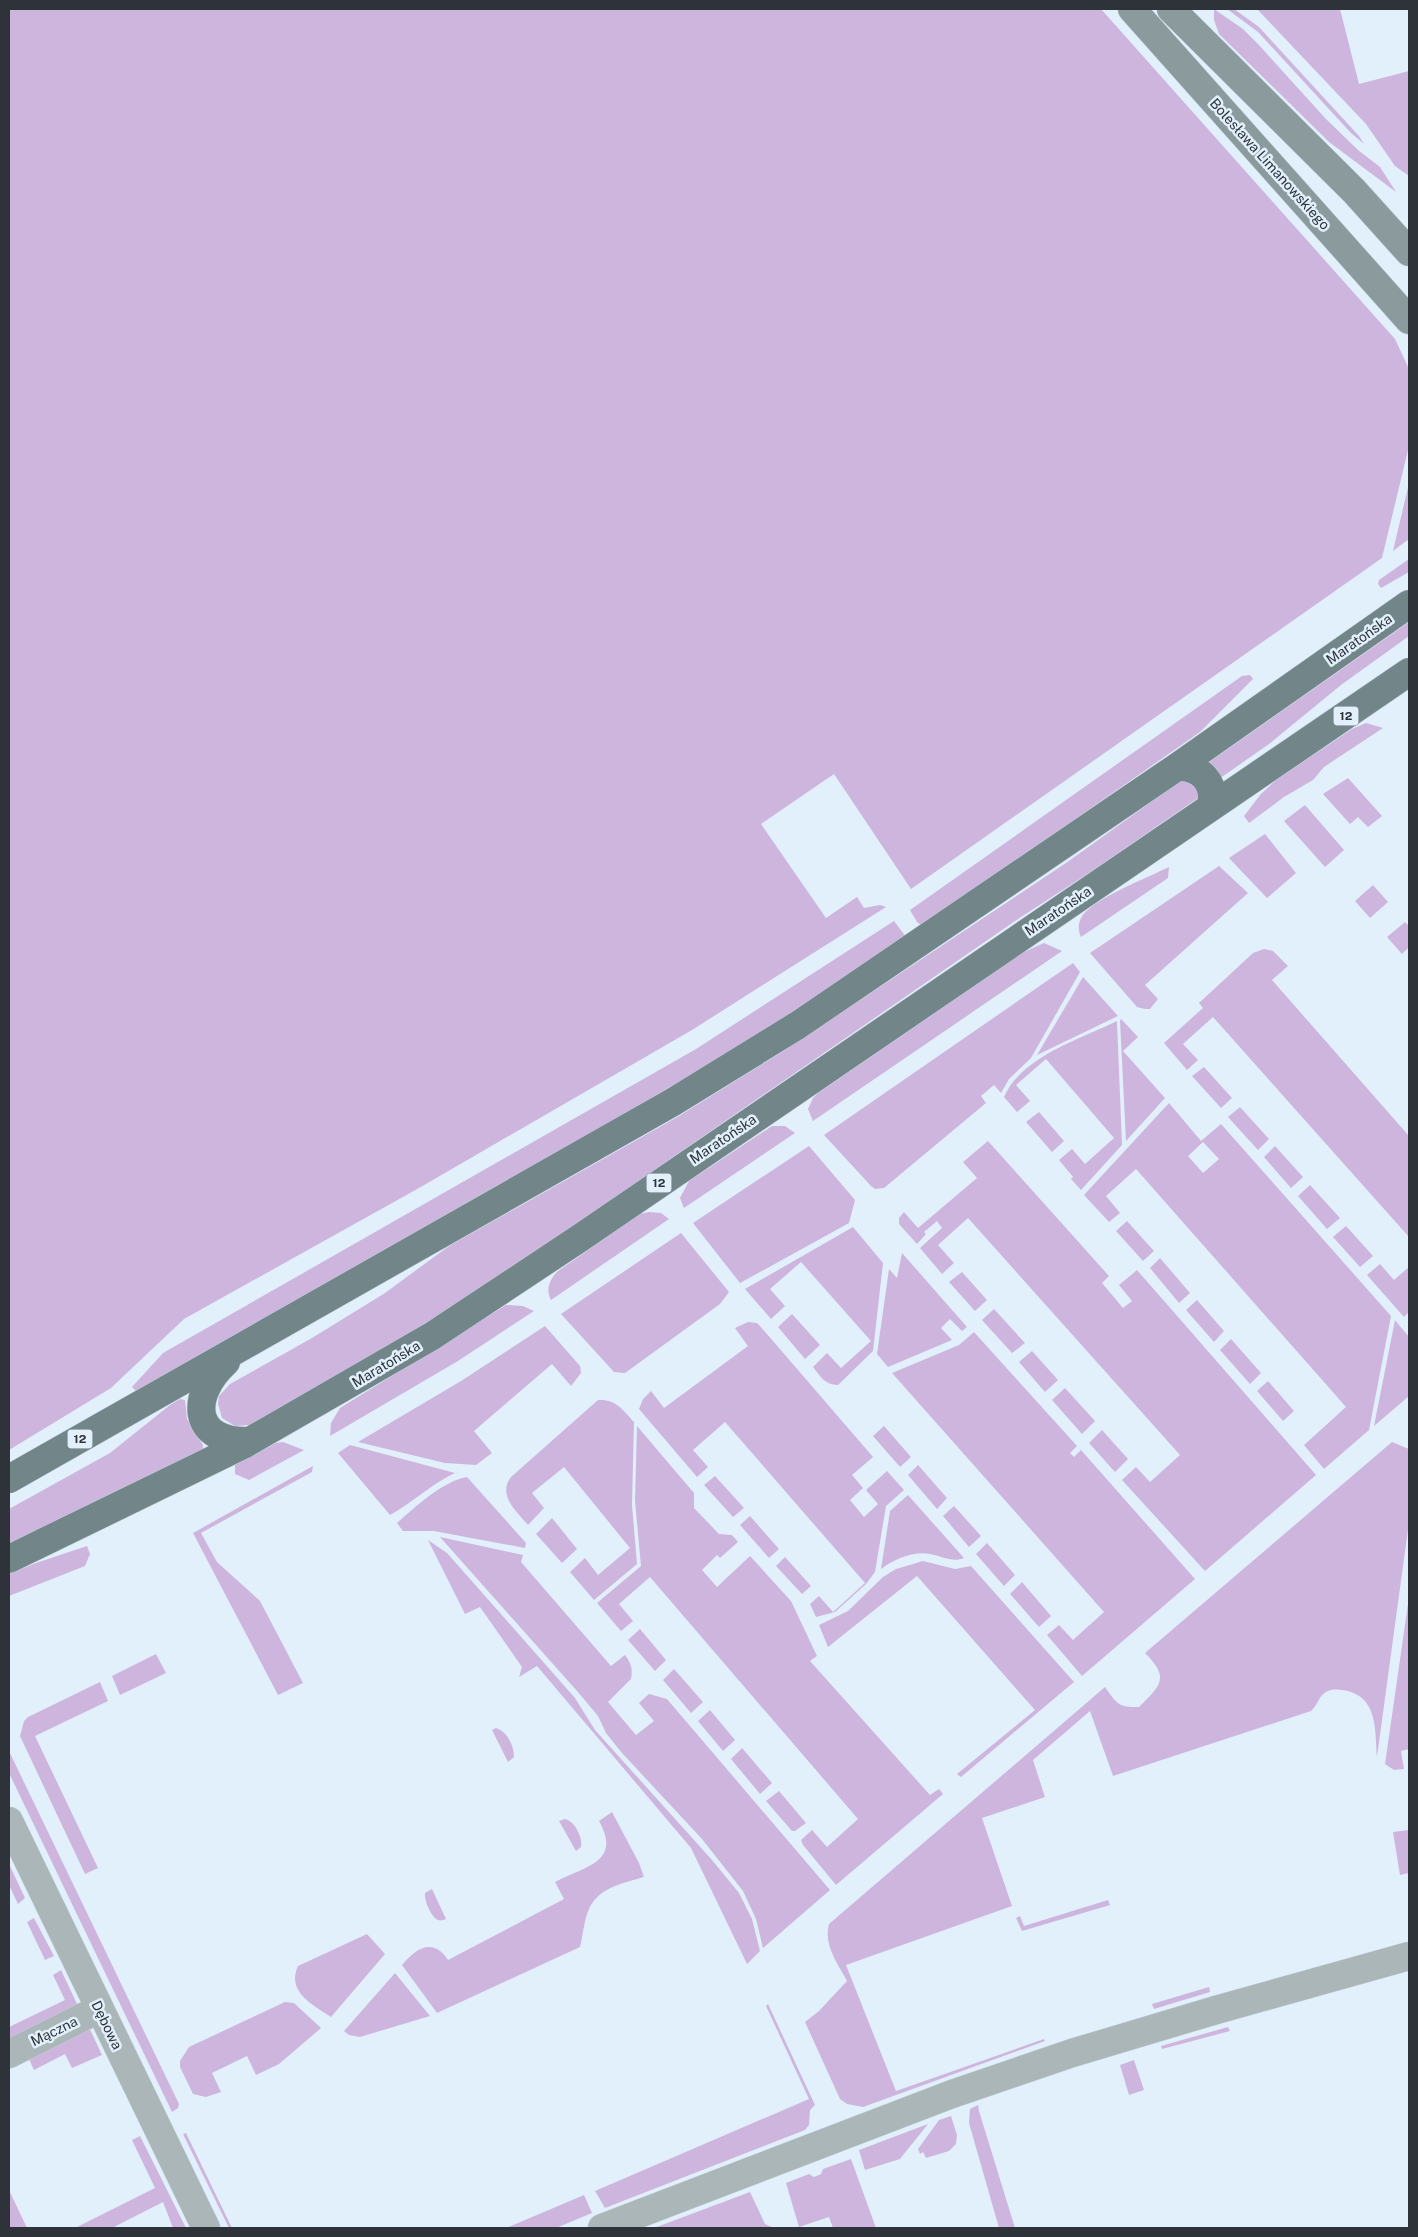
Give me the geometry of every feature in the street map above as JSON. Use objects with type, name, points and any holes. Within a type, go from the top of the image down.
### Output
[{"type":"main road","name":"Maratońska","points":[[9,1479],[674,1102],[734,1066],[858,986],[1177,767],[1409,604]]},
{"type":"main road","name":"Maratońska","points":[[9,1559],[250,1442],[391,1361],[498,1293],[1409,672]]},
{"type":"main road","points":[[1177,767],[1192,768],[1205,777],[1212,790],[1211,806]]},
{"type":"main road","points":[[248,1344],[215,1372],[206,1387],[202,1399],[202,1408],[203,1417],[214,1434],[233,1442],[250,1442]]},
{"type":"street","points":[[1139,18],[1162,29],[1178,12],[1354,191],[1409,252]]},
{"type":"street","name":"Bolesława Limanowskiego","points":[[1139,18],[1409,320]]},
{"type":"street","name":"Dębowa","points":[[9,1821],[206,2228]]},
{"type":"street","points":[[602,2228],[952,2094],[1072,2053],[1409,1956]]},
{"type":"street","name":"Mączna","points":[[9,2054],[100,2009]]},
{"type":"shaded area","points":[[9,9],[1101,9],[1395,339],[1409,369],[1409,446],[1382,558],[911,889],[834,774],[761,824],[826,918],[857,897],[864,908],[880,905],[886,907],[692,1030],[419,1188],[184,1319],[111,1388],[9,1450]]},
{"type":"shaded area","points":[[1214,9],[1243,29],[1259,45],[1325,118],[1358,150],[1380,167],[1396,192],[1329,142],[1219,34],[1214,20]]},
{"type":"shaded area","points":[[1227,9],[1234,9],[1259,27],[1359,136],[1364,144],[1351,133],[1258,32]]},
{"type":"shaded area","points":[[1257,9],[1340,9],[1359,84],[1409,71],[1409,176],[1395,166],[1366,124]]},
{"type":"shaded area","points":[[1409,483],[1409,539],[1393,551]]},
{"type":"shaded area","points":[[1409,559],[1409,572],[1381,588],[1378,584],[1379,580]]},
{"type":"shaded area","points":[[1409,622],[1409,636],[1341,685],[1269,744],[1219,779],[1208,763]]},
{"type":"shaded area","points":[[1250,675],[1253,679],[1200,732],[922,926],[917,922],[910,910],[1242,676]]},
{"type":"shaded area","points":[[1366,723],[1383,728],[1324,767],[1313,780],[1284,797],[1249,823],[1244,816],[1261,794],[1276,780],[1352,729]]},
{"type":"shaded area","points":[[1186,777],[1200,792],[1198,798],[1021,917],[521,1262],[424,1324],[324,1384],[250,1425],[235,1426],[222,1418],[218,1404],[219,1396],[230,1384],[312,1338],[385,1293],[449,1246],[679,1116],[785,1050],[1066,863]]},
{"type":"shaded area","points":[[1348,778],[1382,816],[1368,827],[1358,817],[1350,824],[1323,794]]},
{"type":"shaded area","points":[[1305,805],[1344,850],[1325,867],[1284,821]]},
{"type":"shaded area","points":[[1265,834],[1296,873],[1267,898],[1229,858]]},
{"type":"shaded area","points":[[1219,866],[1248,893],[1145,985],[1158,999],[1150,1009],[1137,1007],[1090,953]]},
{"type":"shaded area","points":[[1169,867],[1168,878],[1081,937],[1079,923],[1087,911],[1108,897]]},
{"type":"shaded area","points":[[1373,885],[1388,902],[1370,918],[1355,901]]},
{"type":"shaded area","points":[[894,921],[906,937],[760,1033],[558,1152],[136,1391],[132,1387],[163,1353],[696,1049]]},
{"type":"shaded area","points":[[1405,922],[1409,926],[1409,947],[1402,954],[1387,937]]},
{"type":"shaded area","points":[[1044,943],[1062,951],[813,1121],[808,1109],[813,1098],[818,1093],[1024,952]]},
{"type":"shaded area","points":[[1264,949],[1273,951],[1288,966],[1272,980],[1409,1136],[1409,1237],[1213,1017],[1183,1044],[1198,1060],[1187,1070],[1164,1043],[1203,1008],[1199,1003],[1253,953]]},
{"type":"shaded area","points":[[1073,963],[1080,972],[1031,1058],[1009,1079],[1001,1093],[994,1085],[981,1096],[986,1103],[884,1188],[875,1189],[871,1186],[824,1135]]},
{"type":"shaded area","points":[[1083,977],[1118,1016],[1037,1055]]},
{"type":"shaded area","points":[[1121,1019],[1138,1037],[1123,1051],[1165,1098],[1126,1141],[1120,1021]]},
{"type":"shaded area","points":[[1117,1021],[1122,1145],[1081,1190],[1071,1179],[1073,1177],[1059,1160],[1072,1149],[1085,1164],[1114,1138],[1046,1059],[1016,1085],[1030,1101],[1017,1112],[1004,1097],[1012,1083],[1037,1060],[1069,1042]]},
{"type":"shaded area","points":[[1204,1067],[1232,1098],[1221,1108],[1192,1076]]},
{"type":"shaded area","points":[[1169,1103],[1201,1141],[1221,1124],[1391,1316],[1369,1430],[1324,1469],[1304,1445],[1346,1407],[1136,1169],[1106,1196],[1120,1213],[1109,1222],[1084,1195]],"holes":[[[1203,1142],[1219,1159],[1203,1173],[1188,1156]]]},
{"type":"shaded area","points":[[1240,1107],[1269,1139],[1258,1150],[1228,1117]]},
{"type":"shaded area","points":[[1039,1112],[1064,1141],[1052,1152],[1026,1122]]},
{"type":"shaded area","points":[[772,1126],[785,1126],[795,1133],[684,1208],[680,1198],[689,1181]]},
{"type":"shaded area","points":[[988,1141],[1109,1276],[1102,1283],[1123,1308],[1132,1301],[1119,1285],[1137,1270],[1316,1475],[1205,1571],[1122,1480],[1136,1467],[1150,1482],[1180,1455],[968,1218],[938,1245],[954,1263],[942,1274],[920,1248],[942,1228],[937,1221],[924,1232],[926,1234],[917,1244],[899,1224],[899,1218],[904,1212],[918,1228],[977,1178],[963,1162]]},
{"type":"shaded area","points":[[809,1146],[855,1200],[849,1223],[740,1283],[693,1223]]},
{"type":"shaded area","points":[[1275,1146],[1303,1177],[1291,1188],[1264,1157]]},
{"type":"shaded area","points":[[1310,1185],[1340,1218],[1327,1229],[1298,1196]]},
{"type":"shaded area","points":[[649,1212],[661,1213],[669,1219],[551,1300],[548,1288],[558,1271],[640,1214]]},
{"type":"shaded area","points":[[1127,1221],[1154,1251],[1143,1261],[1116,1231]]},
{"type":"shaded area","points":[[1346,1226],[1373,1256],[1360,1267],[1333,1237]]},
{"type":"shaded area","points":[[853,1227],[883,1263],[873,1351],[838,1385],[833,1385],[823,1379],[813,1367],[827,1353],[841,1368],[871,1341],[801,1262],[770,1289],[785,1306],[771,1319],[745,1289]]},
{"type":"shaded area","points":[[681,1233],[729,1292],[720,1304],[625,1373],[614,1372],[561,1314]]},
{"type":"shaded area","points":[[902,1253],[967,1327],[962,1331],[950,1319],[941,1328],[952,1340],[888,1367],[877,1354],[889,1269],[897,1278]]},
{"type":"shaded area","points":[[1160,1258],[1190,1293],[1179,1303],[1150,1268]]},
{"type":"shaded area","points":[[1380,1264],[1394,1280],[1409,1267],[1409,1312],[1404,1317],[1367,1275]]},
{"type":"shaded area","points":[[962,1272],[987,1300],[975,1311],[949,1282]]},
{"type":"shaded area","points":[[1197,1300],[1224,1331],[1214,1342],[1186,1310]]},
{"type":"shaded area","points":[[506,1305],[523,1306],[534,1311],[458,1361],[330,1436],[331,1423],[340,1408]]},
{"type":"shaded area","points":[[994,1309],[1025,1343],[1012,1353],[982,1320]]},
{"type":"shaded area","points":[[792,1314],[820,1345],[805,1359],[778,1327]]},
{"type":"shaded area","points":[[1395,1320],[1409,1337],[1409,1396],[1374,1426]]},
{"type":"shaded area","points":[[748,1322],[757,1323],[760,1326],[873,1457],[852,1475],[863,1488],[850,1500],[864,1517],[878,1504],[866,1490],[887,1471],[904,1490],[886,1506],[875,1572],[866,1584],[835,1612],[816,1617],[810,1604],[819,1596],[833,1612],[865,1583],[725,1422],[693,1450],[708,1467],[697,1477],[639,1409],[643,1399],[651,1391],[664,1408],[748,1346],[735,1328]]},
{"type":"shaded area","points":[[545,1326],[580,1366],[581,1373],[571,1386],[552,1364],[474,1431],[492,1453],[476,1465],[445,1463],[358,1442],[461,1381]]},
{"type":"shaded area","points":[[974,1332],[1077,1446],[1070,1453],[1074,1457],[1081,1450],[1195,1579],[1082,1676],[1047,1635],[1059,1625],[1073,1640],[1104,1612],[892,1373],[959,1345]]},
{"type":"shaded area","points":[[1231,1339],[1261,1373],[1250,1384],[1220,1350]]},
{"type":"shaded area","points":[[1032,1351],[1058,1380],[1045,1392],[1019,1362]]},
{"type":"shaded area","points":[[1268,1381],[1294,1411],[1283,1421],[1257,1391]]},
{"type":"shaded area","points":[[1065,1388],[1095,1421],[1082,1434],[1052,1400]]},
{"type":"shaded area","points":[[180,1399],[185,1400],[187,1419],[203,1445],[203,1449],[96,1503],[9,1543],[9,1509],[110,1453]]},
{"type":"shaded area","points":[[598,1400],[614,1403],[634,1422],[632,1505],[637,1564],[594,1600],[570,1572],[585,1558],[598,1575],[630,1548],[564,1467],[532,1493],[544,1508],[528,1525],[510,1503],[506,1490],[511,1477]]},
{"type":"shaded area","points":[[637,1426],[694,1493],[694,1508],[719,1534],[732,1535],[738,1542],[720,1558],[717,1555],[702,1570],[717,1587],[750,1556],[791,1601],[817,1656],[810,1661],[930,1795],[939,1789],[943,1794],[836,1885],[801,1840],[812,1830],[827,1847],[858,1819],[650,1577],[619,1604],[633,1621],[621,1631],[597,1603],[641,1566],[635,1501]]},
{"type":"shaded area","points":[[884,1426],[911,1457],[900,1467],[873,1436]]},
{"type":"shaded area","points":[[1102,1430],[1128,1459],[1115,1472],[1089,1443]]},
{"type":"shaded area","points":[[283,1442],[304,1450],[249,1480],[235,1474],[235,1465],[276,1443]]},
{"type":"shaded area","points":[[1392,1442],[1409,1449],[1409,1522],[1377,1757],[1375,1728],[1371,1710],[1360,1696],[1342,1690],[1325,1693],[1311,1711],[1113,1776],[1090,1711],[1033,1760],[1045,1797],[982,1818],[1012,1906],[846,1965],[896,2091],[1044,2039],[1045,2041],[863,2107],[847,2104],[840,2099],[805,2022],[819,2011],[847,1981],[830,1947],[828,1939],[829,1924],[1105,1687],[1112,1697],[1122,1705],[1139,1707],[1153,1693],[1160,1681],[1158,1669],[1145,1653]]},
{"type":"shaded area","points":[[350,1445],[455,1473],[390,1515],[338,1453]]},
{"type":"shaded area","points":[[918,1465],[947,1498],[937,1509],[908,1475]]},
{"type":"shaded area","points":[[313,1466],[312,1472],[201,1533],[217,1562],[260,1601],[303,1683],[278,1695],[193,1533]]},
{"type":"shaded area","points":[[715,1476],[744,1508],[733,1517],[704,1485]]},
{"type":"shaded area","points":[[467,1477],[526,1543],[525,1548],[434,1531],[403,1531],[397,1523],[439,1489],[458,1479]]},
{"type":"shaded area","points":[[908,1495],[964,1558],[951,1559],[924,1553],[898,1559],[881,1569],[890,1511]]},
{"type":"shaded area","points":[[954,1506],[981,1536],[969,1547],[943,1516]]},
{"type":"shaded area","points":[[750,1516],[779,1549],[769,1558],[740,1525]]},
{"type":"shaded area","points":[[552,1518],[577,1549],[562,1563],[536,1534]]},
{"type":"shaded area","points":[[440,1537],[523,1555],[521,1562],[611,1666],[625,1655],[627,1658],[632,1669],[631,1679],[608,1702],[636,1735],[654,1721],[639,1703],[649,1694],[667,1699],[830,1890],[763,1948],[756,1919],[743,1891],[702,1839],[622,1753],[606,1733],[598,1716],[577,1691]]},
{"type":"shaded area","points":[[428,1540],[447,1553],[575,1698],[595,1730],[712,1860],[739,1893],[752,1919],[760,1951],[747,1964],[691,1848],[537,1666],[519,1677],[522,1667],[480,1607],[465,1614]]},
{"type":"shaded area","points":[[987,1543],[1015,1575],[1004,1586],[976,1554]]},
{"type":"shaded area","points":[[87,1546],[90,1554],[85,1566],[9,1596],[9,1574]]},
{"type":"shaded area","points":[[785,1557],[811,1586],[802,1594],[776,1566]]},
{"type":"shaded area","points":[[923,1561],[955,1569],[971,1566],[1074,1682],[961,1777],[957,1774],[1035,1710],[917,1576],[828,1647],[819,1625],[848,1611],[883,1577],[896,1569]]},
{"type":"shaded area","points":[[1022,1582],[1051,1616],[1039,1627],[1010,1594]]},
{"type":"shaded area","points":[[1409,1597],[1409,1749],[1401,1751],[1404,1769],[1394,1770],[1385,1764]]},
{"type":"shaded area","points":[[640,1629],[666,1660],[655,1671],[628,1640]]},
{"type":"shaded area","points":[[156,1654],[166,1673],[120,1695],[112,1676]]},
{"type":"shaded area","points":[[674,1669],[703,1702],[691,1713],[663,1680]]},
{"type":"shaded area","points":[[100,1682],[108,1701],[35,1736],[98,1868],[85,1874],[20,1736],[24,1721],[28,1717]]},
{"type":"shaded area","points":[[710,1710],[735,1740],[723,1751],[698,1721]]},
{"type":"shaded area","points":[[496,1728],[507,1736],[513,1748],[514,1757],[508,1762],[492,1730]]},
{"type":"shaded area","points":[[742,1748],[772,1783],[760,1794],[731,1759]]},
{"type":"shaded area","points":[[9,1751],[179,2104],[178,2108],[172,2112],[9,1773]]},
{"type":"shaded area","points":[[779,1791],[806,1823],[795,1831],[792,1831],[766,1801]]},
{"type":"shaded area","points":[[612,1812],[639,1863],[644,1877],[613,1887],[593,1902],[586,1918],[580,1947],[437,2013],[402,1965],[407,1959],[419,1950],[431,1947],[442,1953],[448,1960],[564,1899],[555,1882],[589,1866],[603,1854],[606,1846],[605,1835],[599,1821]]},
{"type":"shaded area","points":[[565,1819],[575,1826],[579,1835],[581,1847],[576,1851],[559,1821]]},
{"type":"shaded area","points":[[1409,1830],[1409,1873],[1400,1875],[1393,1832]]},
{"type":"shaded area","points":[[9,1864],[25,1898],[18,1904],[9,1885]]},
{"type":"shaded area","points":[[432,1889],[446,1919],[438,1920],[428,1908],[425,1893]]},
{"type":"shaded area","points":[[1108,1900],[1110,1905],[1022,1931],[1016,1918],[1020,1916],[1024,1926]]},
{"type":"shaded area","points":[[34,1918],[54,1956],[45,1960],[27,1922]]},
{"type":"shaded area","points":[[367,1934],[385,1954],[331,2017],[309,2002],[298,1990],[295,1975],[298,1966]]},
{"type":"shaded area","points":[[61,1970],[79,2008],[9,2043],[9,2027],[65,2000],[53,1975]]},
{"type":"shaded area","points":[[395,1973],[430,2016],[360,2037],[349,2035],[344,2031]]},
{"type":"shaded area","points":[[1209,1987],[1210,1992],[1154,2009],[1152,2004]]},
{"type":"shaded area","points":[[285,2002],[294,2003],[321,2028],[279,2064],[256,2075],[247,2056],[212,2073],[221,2092],[206,2097],[193,2094],[180,2067],[180,2061],[189,2047]]},
{"type":"shaded area","points":[[768,2004],[815,2105],[810,2110],[809,2125],[805,2130],[605,2208],[595,2191],[809,2099],[766,2006]]},
{"type":"shaded area","points":[[88,2025],[102,2055],[72,2068],[65,2054],[34,2070],[28,2057]]},
{"type":"shaded area","points":[[1228,2027],[1230,2031],[1162,2049],[1161,2046]]},
{"type":"shaded area","points":[[1134,2060],[1144,2090],[1129,2095],[1120,2065]]},
{"type":"shaded area","points":[[978,2105],[1015,2228],[999,2228],[969,2123],[970,2109]]},
{"type":"shaded area","points":[[951,2116],[957,2135],[956,2144],[949,2151],[926,2158],[923,2152],[920,2154],[918,2149],[939,2120]]},
{"type":"shaded area","points":[[928,2124],[900,2159],[865,2170],[859,2150]]},
{"type":"shaded area","points":[[186,2133],[232,2228],[229,2228],[183,2134]]},
{"type":"shaded area","points":[[140,2136],[186,2228],[173,2228],[163,2202],[112,2228],[75,2228],[155,2188],[132,2140]]},
{"type":"shaded area","points":[[851,2159],[876,2228],[833,2228],[829,2217],[799,2227],[786,2183],[809,2174],[814,2177],[821,2174],[823,2169]]},
{"type":"shaded area","points":[[9,2190],[27,2228],[9,2228]]},
{"type":"shaded area","points":[[750,2192],[765,2224],[774,2228],[654,2228]]},
{"type":"shaded area","points":[[584,2195],[592,2213],[556,2228],[506,2228]]}]
